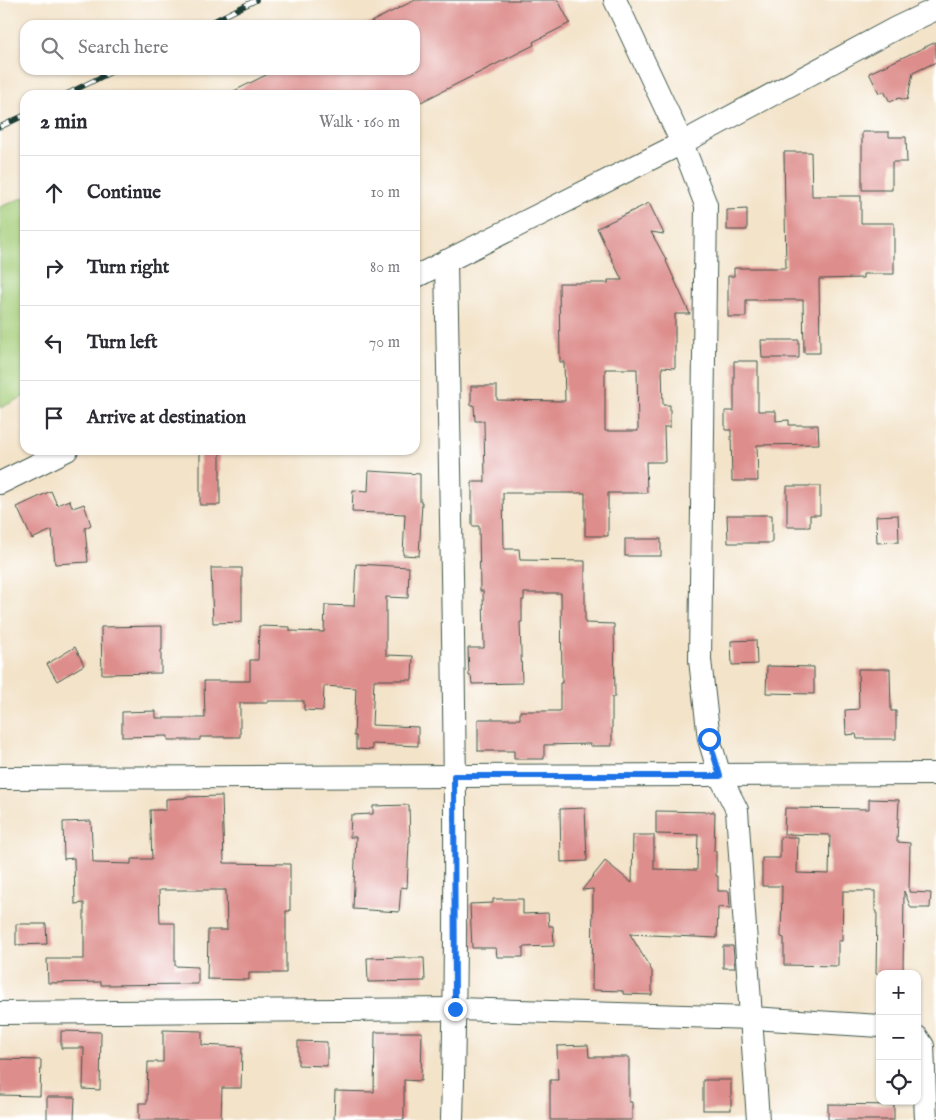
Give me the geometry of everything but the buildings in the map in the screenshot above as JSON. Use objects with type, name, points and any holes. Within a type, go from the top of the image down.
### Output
[{"type":"street","points":[[615,0],[682,143],[706,205],[700,660],[709,739],[720,776],[737,810],[758,1120]]},
{"type":"street","points":[[420,274],[682,143],[896,28],[936,9]]},
{"type":"street","points":[[446,261],[454,776],[455,1009],[452,1120]]},
{"type":"street","points":[[0,483],[57,455]]},
{"type":"street","points":[[0,778],[936,774]]},
{"type":"street","points":[[0,1013],[455,1009],[751,1018],[876,1026]]},
{"type":"street","points":[[921,1043],[923,1046],[926,1120]]},
{"type":"green space","points":[[20,199],[20,398],[0,408],[0,207]]},
{"type":"railway","points":[[216,20],[256,0]]},
{"type":"railway","points":[[75,90],[105,75]]},
{"type":"railway","points":[[0,127],[20,117]]},
{"type":"route","points":[[455,1009],[454,776],[720,776],[709,739]]}]
